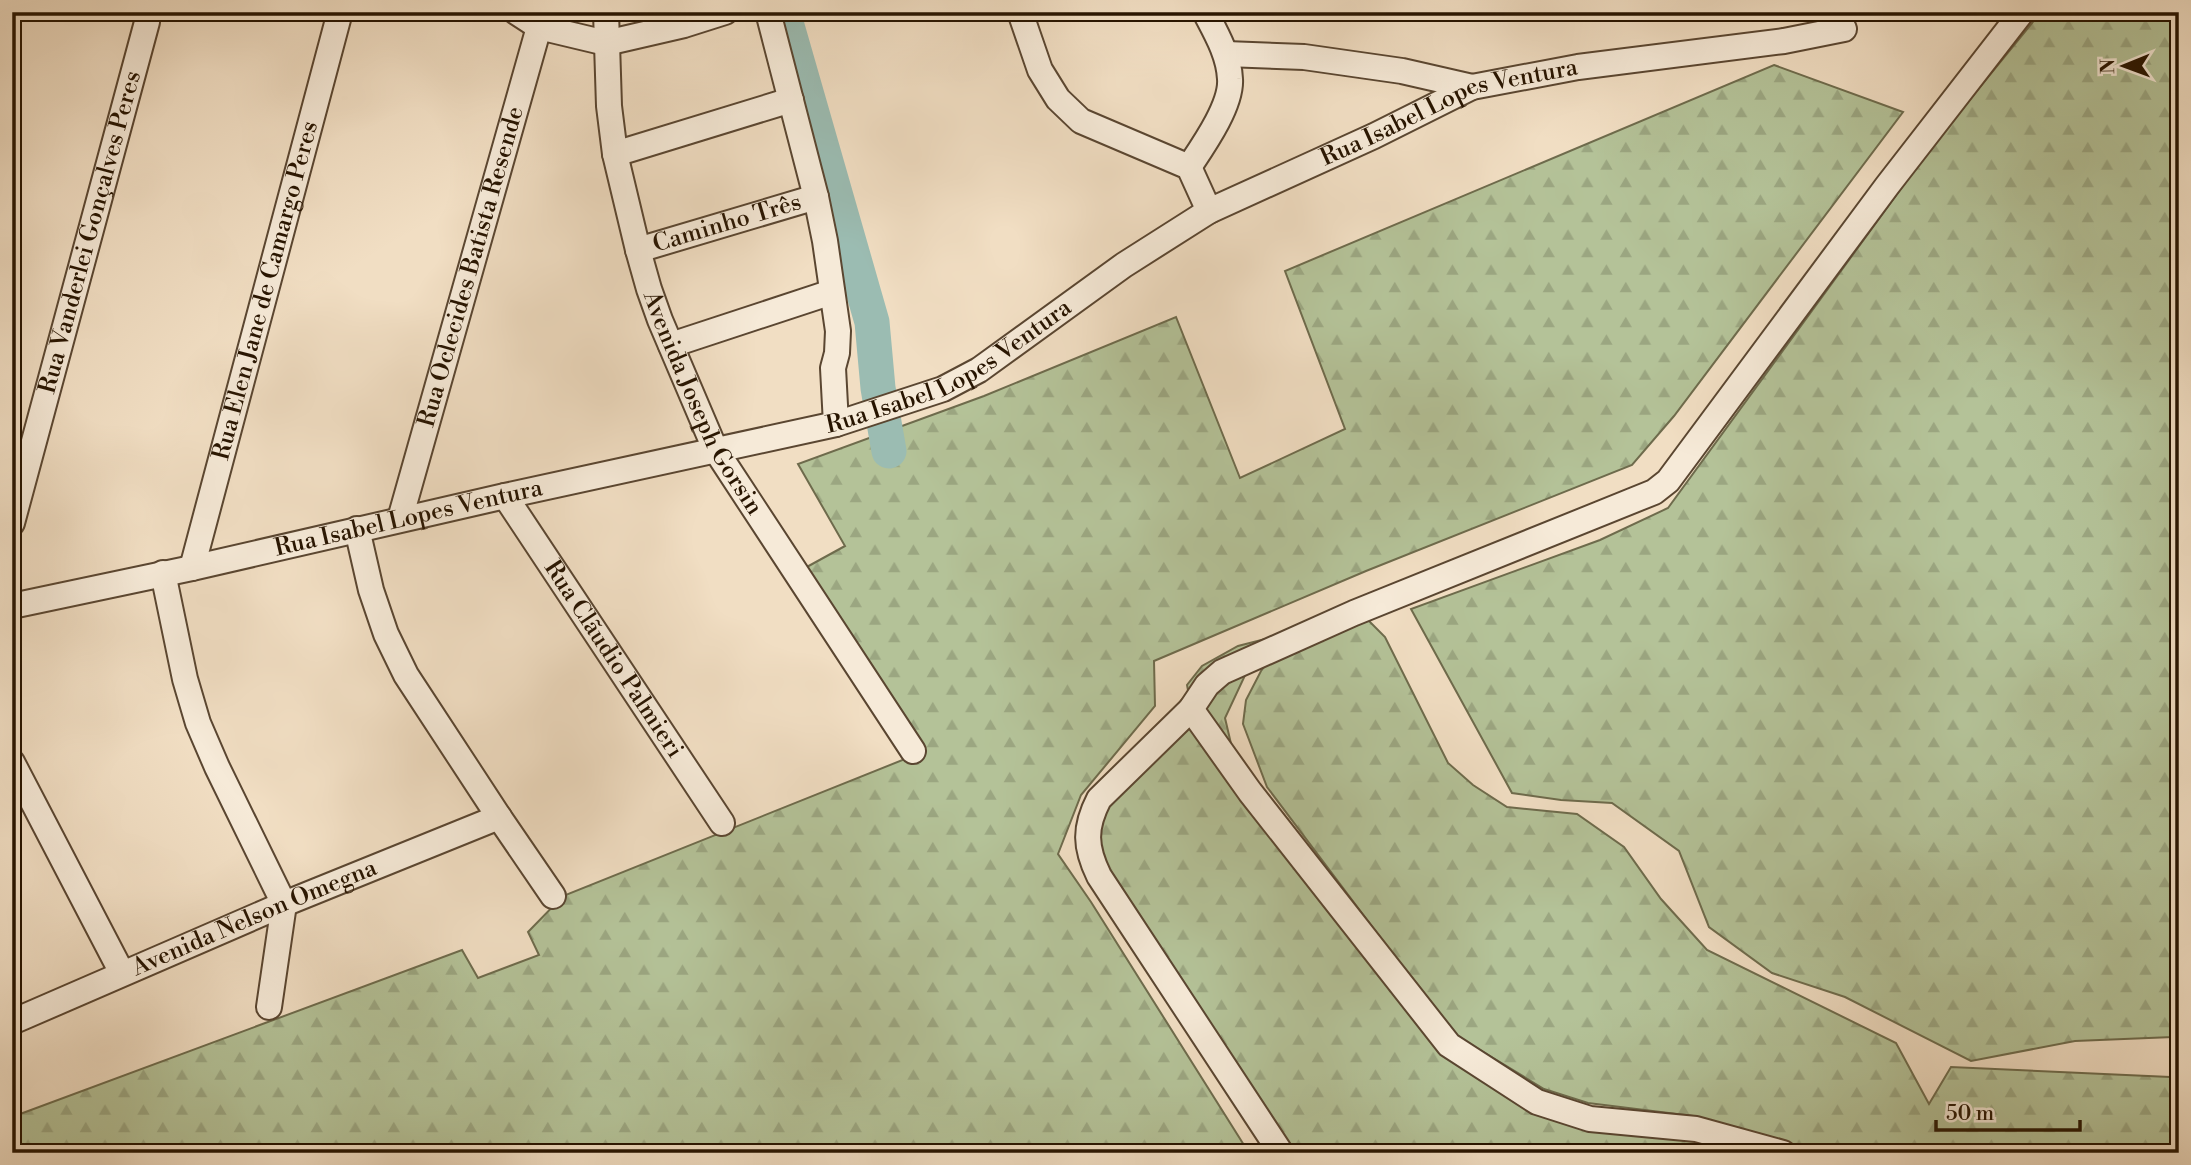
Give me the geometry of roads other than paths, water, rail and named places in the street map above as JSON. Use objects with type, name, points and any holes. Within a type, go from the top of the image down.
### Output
[{"type":"street","name":"Rua Elen Jane de Camargo Peres","points":[[192,568],[340,12]]},
{"type":"street","points":[[516,12],[607,43],[684,25],[725,12]]},
{"type":"street","name":"Avenida Joseph Gorsin","points":[[606,12],[615,154],[649,289],[671,345],[715,449],[913,751]]},
{"type":"street","points":[[768,12],[825,241],[838,331],[833,368],[847,421]]},
{"type":"street","points":[[1020,12],[1040,70],[1058,99],[1081,121],[1189,167],[1209,211]]},
{"type":"street","points":[[1189,167],[1210,135],[1225,103],[1231,81],[1226,54],[1205,12]]},
{"type":"street","points":[[1280,1153],[1099,876],[1090,856],[1088,834],[1089,818],[1099,799],[1191,709],[1207,685],[1222,673],[1354,612],[1654,492],[1676,470],[1887,186],[2022,12]]},
{"type":"street","name":"Rua Vanderlei Gonçalves Peres","points":[[12,523],[147,16]]},
{"type":"street","name":"Rua Oclecides Batista Resende","points":[[400,519],[540,19]]},
{"type":"street","name":"Rua Isabel Lopes Ventura","points":[[12,606],[847,421],[943,389],[979,370],[1124,265],[1209,211],[1374,136],[1472,87],[1578,67],[1797,39],[1844,29]]},
{"type":"street","points":[[1226,54],[1304,57],[1402,71],[1472,87]]},
{"type":"street","points":[[615,154],[791,100]]},
{"type":"street","name":"Caminho Três","points":[[638,250],[816,197]]},
{"type":"street","points":[[671,345],[832,292]]},
{"type":"street","name":"Rua Clãudio Palmieri","points":[[505,496],[722,823]]},
{"type":"street","points":[[357,529],[371,590],[386,635],[406,675],[553,896]]},
{"type":"street","points":[[163,573],[185,679],[198,723],[284,904],[269,1007]]},
{"type":"street","points":[[1191,709],[1250,792],[1449,1045],[1537,1102],[1550,1107],[1590,1119],[1696,1129],[1783,1153]]},
{"type":"street","points":[[12,762],[122,973]]},
{"type":"street","name":"Avenida Nelson Omegna","points":[[12,1022],[284,904],[499,817]]},
{"type":"waterway","points":[[783,12],[872,322],[878,388],[889,451]]}]
